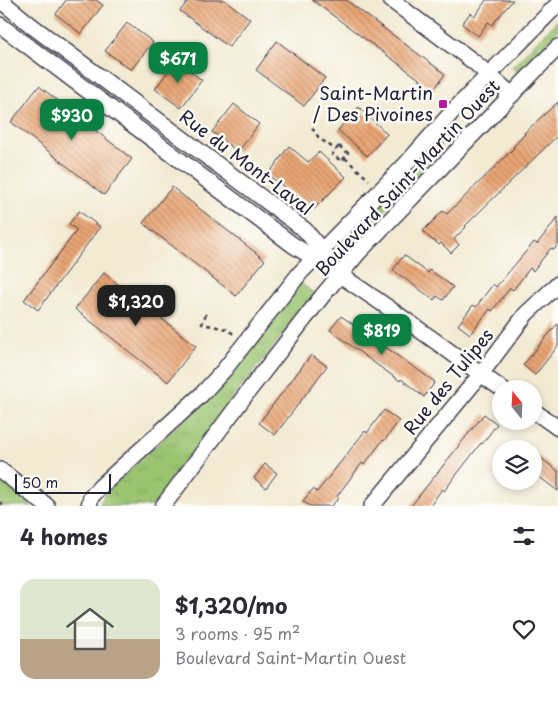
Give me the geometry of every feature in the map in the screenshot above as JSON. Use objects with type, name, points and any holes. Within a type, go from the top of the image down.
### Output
[{"type":"street","name":"Rue du Mont-Laval","points":[[0,0],[305,230],[318,254],[341,274],[492,382]]},
{"type":"street","points":[[391,0],[489,75],[512,95]]},
{"type":"street","name":"Boulevard Saint-Martin Ouest","points":[[89,506],[91,497],[100,488],[206,390],[224,370],[300,273],[406,164],[453,111],[558,4]]},
{"type":"street","points":[[0,25],[293,245],[318,254]]},
{"type":"street","name":"Boulevard Saint-Martin Ouest","points":[[163,506],[247,393],[362,248],[558,48]]},
{"type":"street","name":"Rue des Tulipes","points":[[372,506],[481,374],[526,314],[558,284]]},
{"type":"street","points":[[542,417],[558,428]]},
{"type":"street","points":[[0,470],[47,506]]},
{"type":"path","points":[[312,128],[320,138],[336,150]]},
{"type":"path","points":[[339,146],[348,153],[345,157],[342,162],[332,155],[339,146]]},
{"type":"path","points":[[345,157],[369,180]]},
{"type":"path","points":[[206,314],[202,324],[227,328],[235,335]]},
{"type":"path","points":[[0,502],[4,506]]},
{"type":"green space","points":[[558,20],[558,31],[518,72],[512,67]]},
{"type":"green space","points":[[450,132],[409,185],[351,245],[345,239]]},
{"type":"green space","points":[[300,283],[315,294],[231,400],[153,506],[99,506],[105,493],[211,395]]},
{"type":"green space","points":[[0,480],[32,506],[0,506]]},
{"type":"building","points":[[66,0],[96,0],[103,5],[81,34],[56,14]]},
{"type":"building","points":[[189,0],[225,0],[250,19],[229,47],[180,11]]},
{"type":"building","points":[[312,0],[346,0],[445,74],[433,91]]},
{"type":"building","points":[[486,0],[513,0],[492,25],[488,22],[478,36],[462,24],[470,13],[475,16]]},
{"type":"building","points":[[127,23],[153,42],[131,70],[105,51]]},
{"type":"building","points":[[277,41],[325,78],[304,106],[256,70]]},
{"type":"building","points":[[176,61],[202,80],[181,108],[155,89]]},
{"type":"building","points":[[39,86],[132,159],[104,195],[11,122]]},
{"type":"building","points":[[558,102],[558,135],[465,226],[454,239],[459,245],[451,253],[441,243],[439,245],[433,241],[423,231],[443,211],[447,214],[514,148],[524,133]]},
{"type":"building","points":[[234,104],[259,124],[238,152],[212,132]]},
{"type":"building","points":[[359,107],[387,134],[367,156],[338,130]]},
{"type":"building","points":[[289,146],[308,162],[319,152],[346,177],[314,209],[268,175]]},
{"type":"building","points":[[172,187],[265,260],[236,296],[143,223]]},
{"type":"building","points":[[79,211],[100,227],[38,310],[24,300],[77,230],[69,224]]},
{"type":"building","points":[[558,217],[558,244],[554,250],[551,248],[533,271],[530,268],[513,290],[510,288],[492,311],[490,309],[470,334],[458,325],[473,305],[476,307],[493,284],[496,287],[534,242],[537,244]]},
{"type":"building","points":[[404,255],[428,273],[430,270],[453,287],[443,300],[437,296],[434,300],[393,270]]},
{"type":"building","points":[[104,273],[196,346],[168,382],[75,309]]},
{"type":"building","points":[[341,316],[435,382],[424,397],[330,330]]},
{"type":"building","points":[[558,323],[558,346],[535,375],[523,365]]},
{"type":"building","points":[[311,355],[327,366],[275,435],[259,423]]},
{"type":"building","points":[[384,410],[399,421],[364,465],[362,463],[337,496],[339,498],[331,506],[310,506],[303,501],[313,489],[317,492]]},
{"type":"building","points":[[484,414],[492,420],[492,430],[444,491],[442,489],[430,506],[411,506]]},
{"type":"building","points":[[542,459],[558,471],[558,491],[542,479]]},
{"type":"building","points":[[265,464],[277,473],[266,488],[254,478]]},
{"type":"place","name":"Saint-Martin / Des Pivoines","points":[[443,104]]}]
